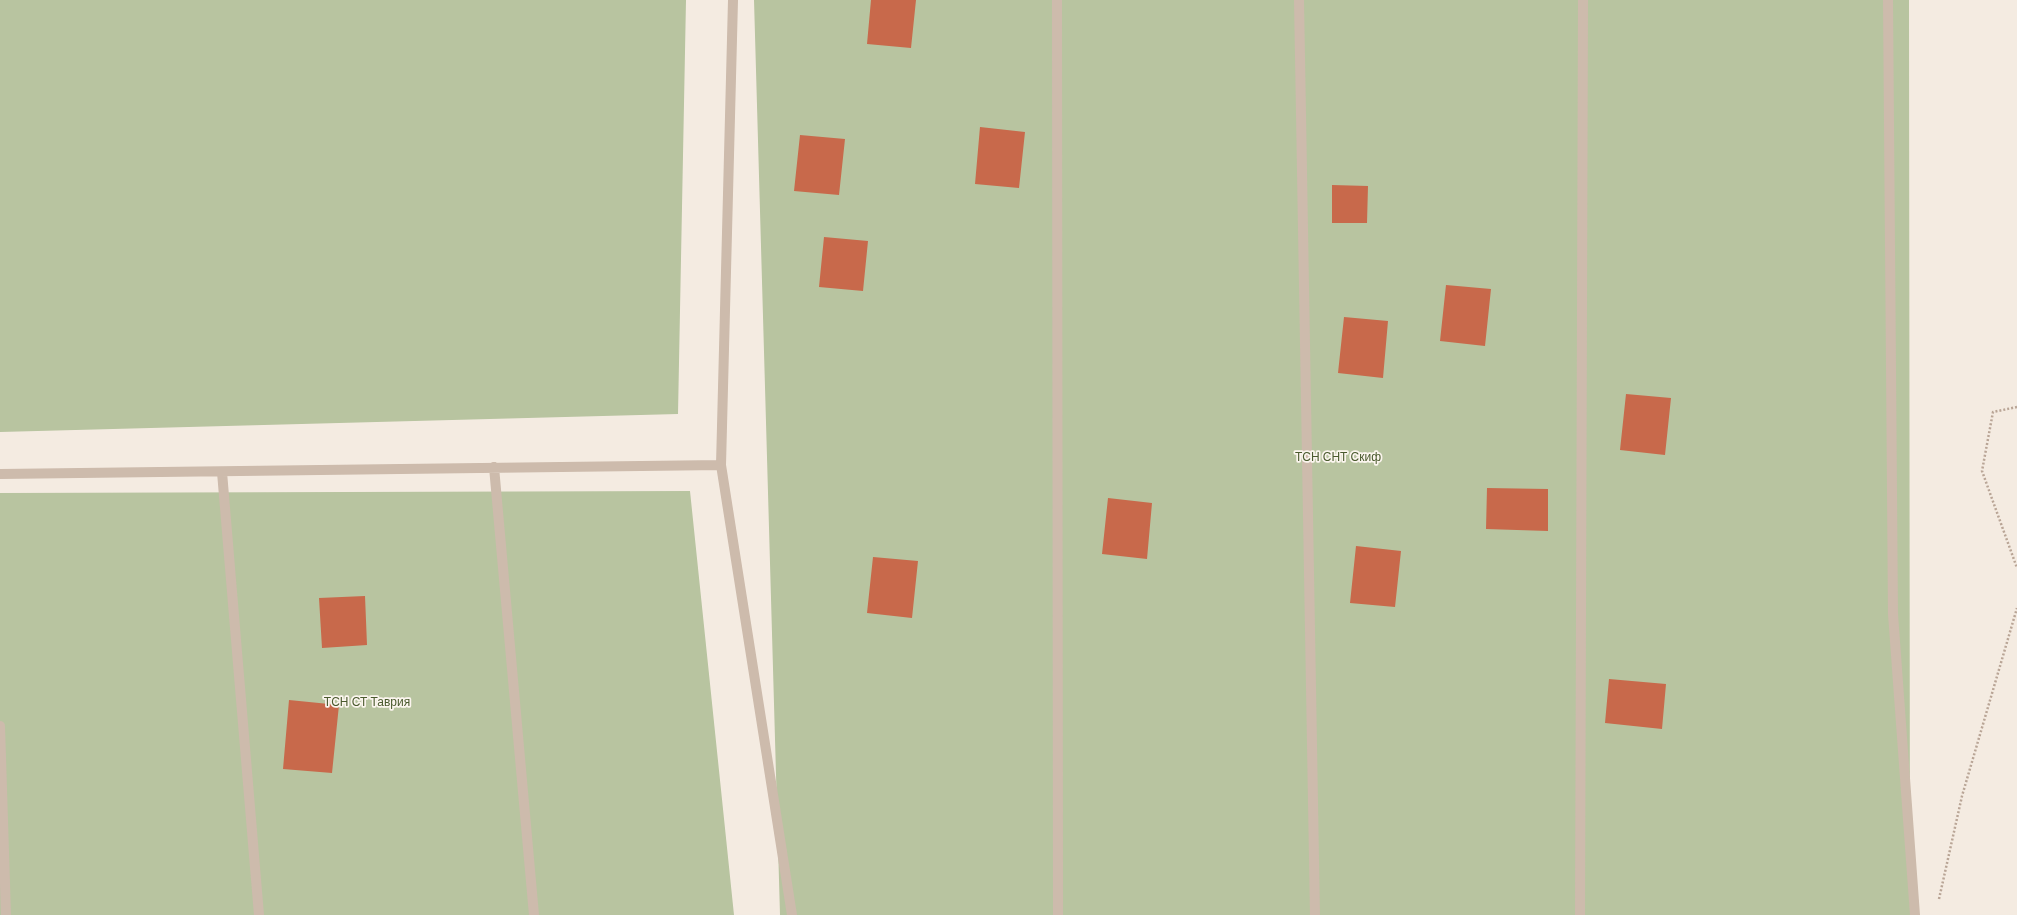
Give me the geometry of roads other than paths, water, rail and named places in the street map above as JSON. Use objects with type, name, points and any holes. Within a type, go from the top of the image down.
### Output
[{"type":"street","points":[[733,0],[722,465],[792,915]]},
{"type":"street","points":[[1057,0],[1058,915]]},
{"type":"street","points":[[1299,0],[1315,915]]},
{"type":"street","points":[[1580,915],[1583,0]]},
{"type":"street","points":[[1888,0],[1894,614],[1915,915]]},
{"type":"street","points":[[0,474],[722,465]]},
{"type":"street","points":[[494,467],[534,915]]},
{"type":"street","points":[[222,472],[260,915]]},
{"type":"street","points":[[0,726],[6,915]]},
{"type":"park label","name":"ТСН СНТ Скиф","points":[[1338,458]]},
{"type":"park label","name":"ТСН СТ Таврия","points":[[367,703]]}]
